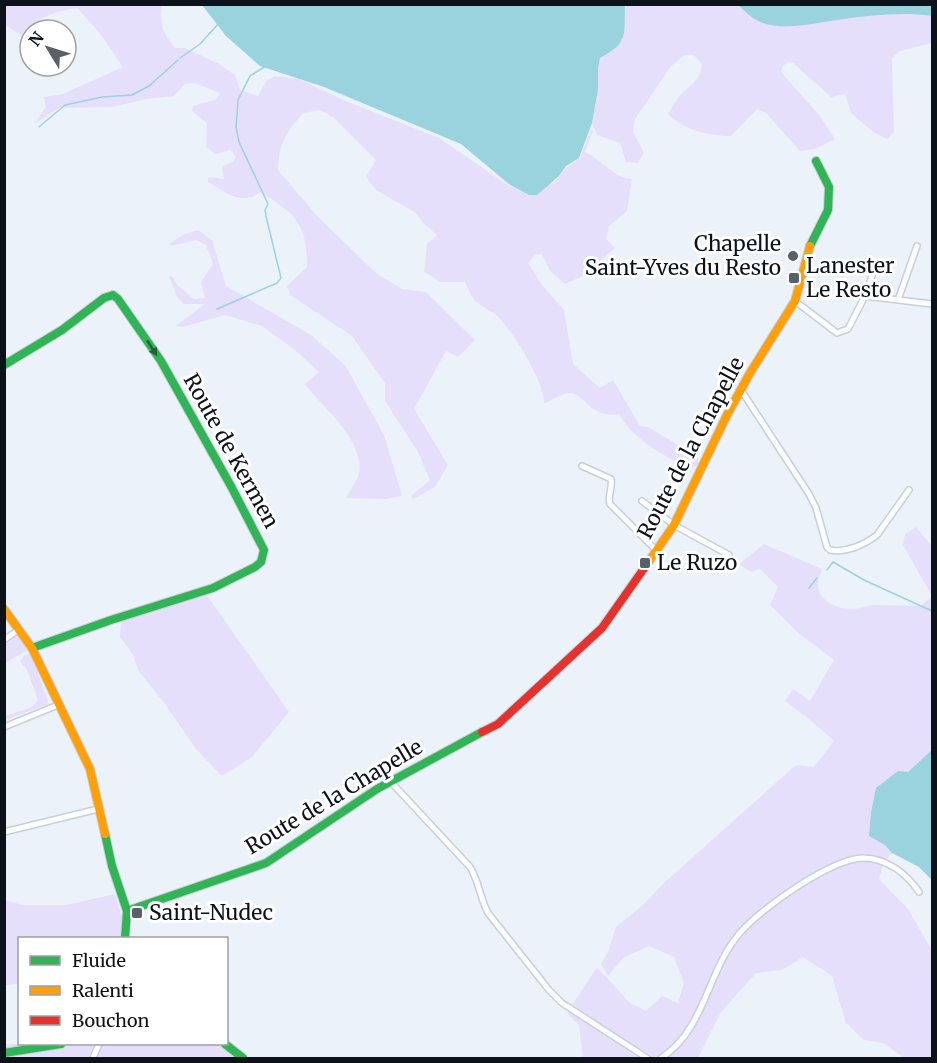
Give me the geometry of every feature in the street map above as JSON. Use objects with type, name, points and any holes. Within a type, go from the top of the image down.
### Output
[{"type":"street","name":"Route de la Chapelle","points":[[127,910],[266,863],[391,782],[498,724],[602,628],[674,525],[741,390],[795,301],[810,247],[828,210],[829,188],[816,161]]},
{"type":"street","points":[[898,300],[917,246]]},
{"type":"street","points":[[795,301],[837,333],[848,329],[865,296],[876,264]]},
{"type":"street","name":"Route de Kermen","points":[[4,365],[62,330],[104,298],[113,295],[123,305],[161,361],[264,550],[261,562],[213,588],[32,648]]},
{"type":"street","points":[[865,296],[933,304]]},
{"type":"street","points":[[741,390],[809,494],[830,550],[851,548],[877,535],[909,490]]},
{"type":"street","points":[[582,466],[611,479],[608,500],[610,504],[657,551]]},
{"type":"street","points":[[642,501],[674,525],[729,555]]},
{"type":"street","points":[[4,609],[32,648],[90,769],[112,866],[127,910],[125,937]]},
{"type":"street","points":[[4,640],[18,630]]},
{"type":"street","points":[[4,727],[58,705]]},
{"type":"street","points":[[391,782],[470,867],[488,913],[549,990],[568,1007],[648,1059]]},
{"type":"street","points":[[4,832],[98,809]]},
{"type":"street","points":[[661,1059],[680,1042],[697,1017],[727,951],[740,932],[788,892],[840,865],[861,858],[874,859],[895,868],[907,877],[919,892]]},
{"type":"street","points":[[4,1053],[55,1045]]},
{"type":"street","points":[[93,1059],[99,1045]]},
{"type":"street","points":[[226,1045],[243,1059]]},
{"type":"shaded area","points":[[5,5],[162,5],[163,28],[175,48],[185,48],[219,64],[235,75],[240,90],[258,96],[267,80],[275,76],[299,79],[341,99],[439,138],[509,186],[529,195],[537,195],[550,182],[553,184],[567,167],[580,158],[591,129],[593,131],[585,152],[619,175],[632,179],[627,211],[609,226],[606,239],[615,248],[583,276],[565,284],[550,271],[542,254],[535,255],[528,263],[542,285],[564,310],[573,364],[600,388],[613,380],[640,426],[648,427],[698,457],[698,465],[691,469],[661,453],[641,440],[619,414],[609,415],[594,410],[575,394],[564,394],[544,404],[534,370],[518,344],[494,313],[476,302],[465,282],[441,282],[424,272],[427,244],[437,235],[424,224],[416,213],[376,190],[366,177],[376,160],[334,118],[320,110],[303,113],[284,139],[278,170],[318,217],[377,274],[402,289],[426,292],[475,340],[458,357],[446,351],[414,409],[448,465],[435,487],[413,499],[411,496],[430,480],[418,452],[385,401],[385,383],[352,336],[290,295],[287,286],[307,267],[305,240],[297,222],[283,207],[261,192],[247,198],[240,198],[208,182],[208,177],[224,179],[222,166],[233,162],[236,157],[230,150],[216,154],[206,147],[207,123],[192,111],[193,106],[217,99],[220,93],[194,83],[185,84],[174,96],[146,99],[112,107],[59,108],[34,124],[46,107],[44,97],[63,94],[123,67],[99,32],[77,8],[42,18],[18,18],[18,33],[5,25]]},
{"type":"shaded area","points":[[625,5],[932,5],[932,43],[900,51],[892,58],[894,132],[887,139],[872,131],[851,113],[845,94],[831,97],[793,63],[788,62],[783,66],[781,72],[820,116],[835,139],[815,149],[800,151],[766,113],[757,109],[731,136],[697,131],[674,120],[668,114],[678,98],[697,79],[701,70],[702,64],[694,55],[685,55],[671,66],[635,119],[633,132],[644,153],[638,163],[626,162],[620,143],[597,135],[592,123],[598,90],[600,58],[620,42],[624,30]]},
{"type":"shaded area","points":[[198,230],[212,240],[226,286],[311,335],[345,365],[384,435],[402,496],[386,499],[346,498],[359,473],[359,461],[355,448],[341,425],[305,384],[319,372],[295,350],[262,326],[225,315],[183,327],[175,326],[205,304],[184,304],[177,297],[169,276],[173,277],[178,286],[194,299],[205,298],[201,282],[213,264],[206,245],[196,240],[171,246],[170,243],[185,234]]},
{"type":"shaded area","points":[[916,527],[932,546],[932,596],[903,545],[905,534]]},
{"type":"shaded area","points":[[764,544],[822,569],[818,583],[821,594],[828,602],[845,609],[874,605],[921,606],[932,596],[932,880],[919,867],[892,853],[884,862],[879,879],[908,909],[932,951],[932,1058],[904,1058],[883,1043],[864,1040],[846,1023],[832,976],[803,957],[782,970],[756,973],[721,1012],[698,1058],[583,1058],[579,1025],[567,1013],[597,967],[629,1002],[646,1011],[662,996],[678,1003],[684,983],[674,957],[649,946],[623,958],[608,976],[601,964],[608,952],[616,927],[796,765],[814,767],[834,741],[785,701],[793,689],[810,701],[834,660],[797,632],[770,605],[778,587],[760,569],[751,572],[739,564]]},
{"type":"shaded area","points":[[206,594],[289,712],[252,757],[222,776],[196,749],[138,670],[133,655],[120,637],[121,622]]},
{"type":"shaded area","points":[[17,636],[29,649],[5,663],[4,645]]},
{"type":"shaded area","points":[[31,654],[49,704],[5,720],[5,716],[32,707],[38,700],[27,670],[20,661],[25,655]]},
{"type":"shaded area","points":[[115,894],[122,917],[120,937],[18,937],[18,984],[5,985],[5,900],[22,905],[67,905]]},
{"type":"shaded area","points":[[4,1044],[219,1045],[237,1058],[5,1058]]},
{"type":"water","points":[[202,5],[625,5],[625,23],[620,42],[600,58],[598,90],[592,123],[579,158],[566,166],[559,176],[537,195],[529,195],[510,185],[461,144],[324,87],[260,66],[226,36]]},
{"type":"water","points":[[738,5],[932,5],[932,16],[877,15],[781,26],[760,22]]},
{"type":"water","points":[[932,750],[932,880],[919,867],[892,853],[885,845],[869,836],[876,788],[898,771],[908,772]]},
{"type":"waterway","points":[[180,58],[200,44],[219,23]]},
{"type":"waterway","points":[[39,127],[65,105],[102,97],[132,95],[149,86],[178,60]]},
{"type":"waterway","points":[[217,309],[277,283],[281,278],[266,216],[265,210],[268,204],[239,142],[236,127],[238,100],[250,76],[266,66]]},
{"type":"waterway","points":[[827,570],[833,562],[864,580],[932,611]]},
{"type":"waterway","points":[[809,588],[817,578]]},
{"type":"traffic: fast","points":[[810,246],[828,210],[829,187],[816,161]]},
{"type":"traffic: fast","points":[[4,365],[62,330],[104,298],[113,295],[161,361],[264,550],[261,562],[255,567],[213,588],[32,648]]},
{"type":"traffic: fast","points":[[127,911],[266,863],[377,789],[482,732]]},
{"type":"traffic: fast","points":[[105,834],[112,866],[127,911],[125,937]]},
{"type":"traffic: fast","points":[[4,1053],[55,1045]]},
{"type":"traffic: fast","points":[[226,1045],[243,1058]]},
{"type":"traffic: slow","points":[[645,567],[674,525],[727,415],[795,301],[810,246]]},
{"type":"traffic: slow","points":[[4,609],[32,648],[90,769],[105,834]]},
{"type":"traffic: jam","points":[[482,732],[498,724],[602,628],[645,567]]},
{"type":"place","name":"Chapelle Saint-Yves du Resto","points":[[793,256]]},
{"type":"place","name":"Lanester Le Resto","points":[[794,278]]},
{"type":"place","name":"Le Ruzo","points":[[645,563]]},
{"type":"place","name":"Saint-Nudec","points":[[137,913]]}]
